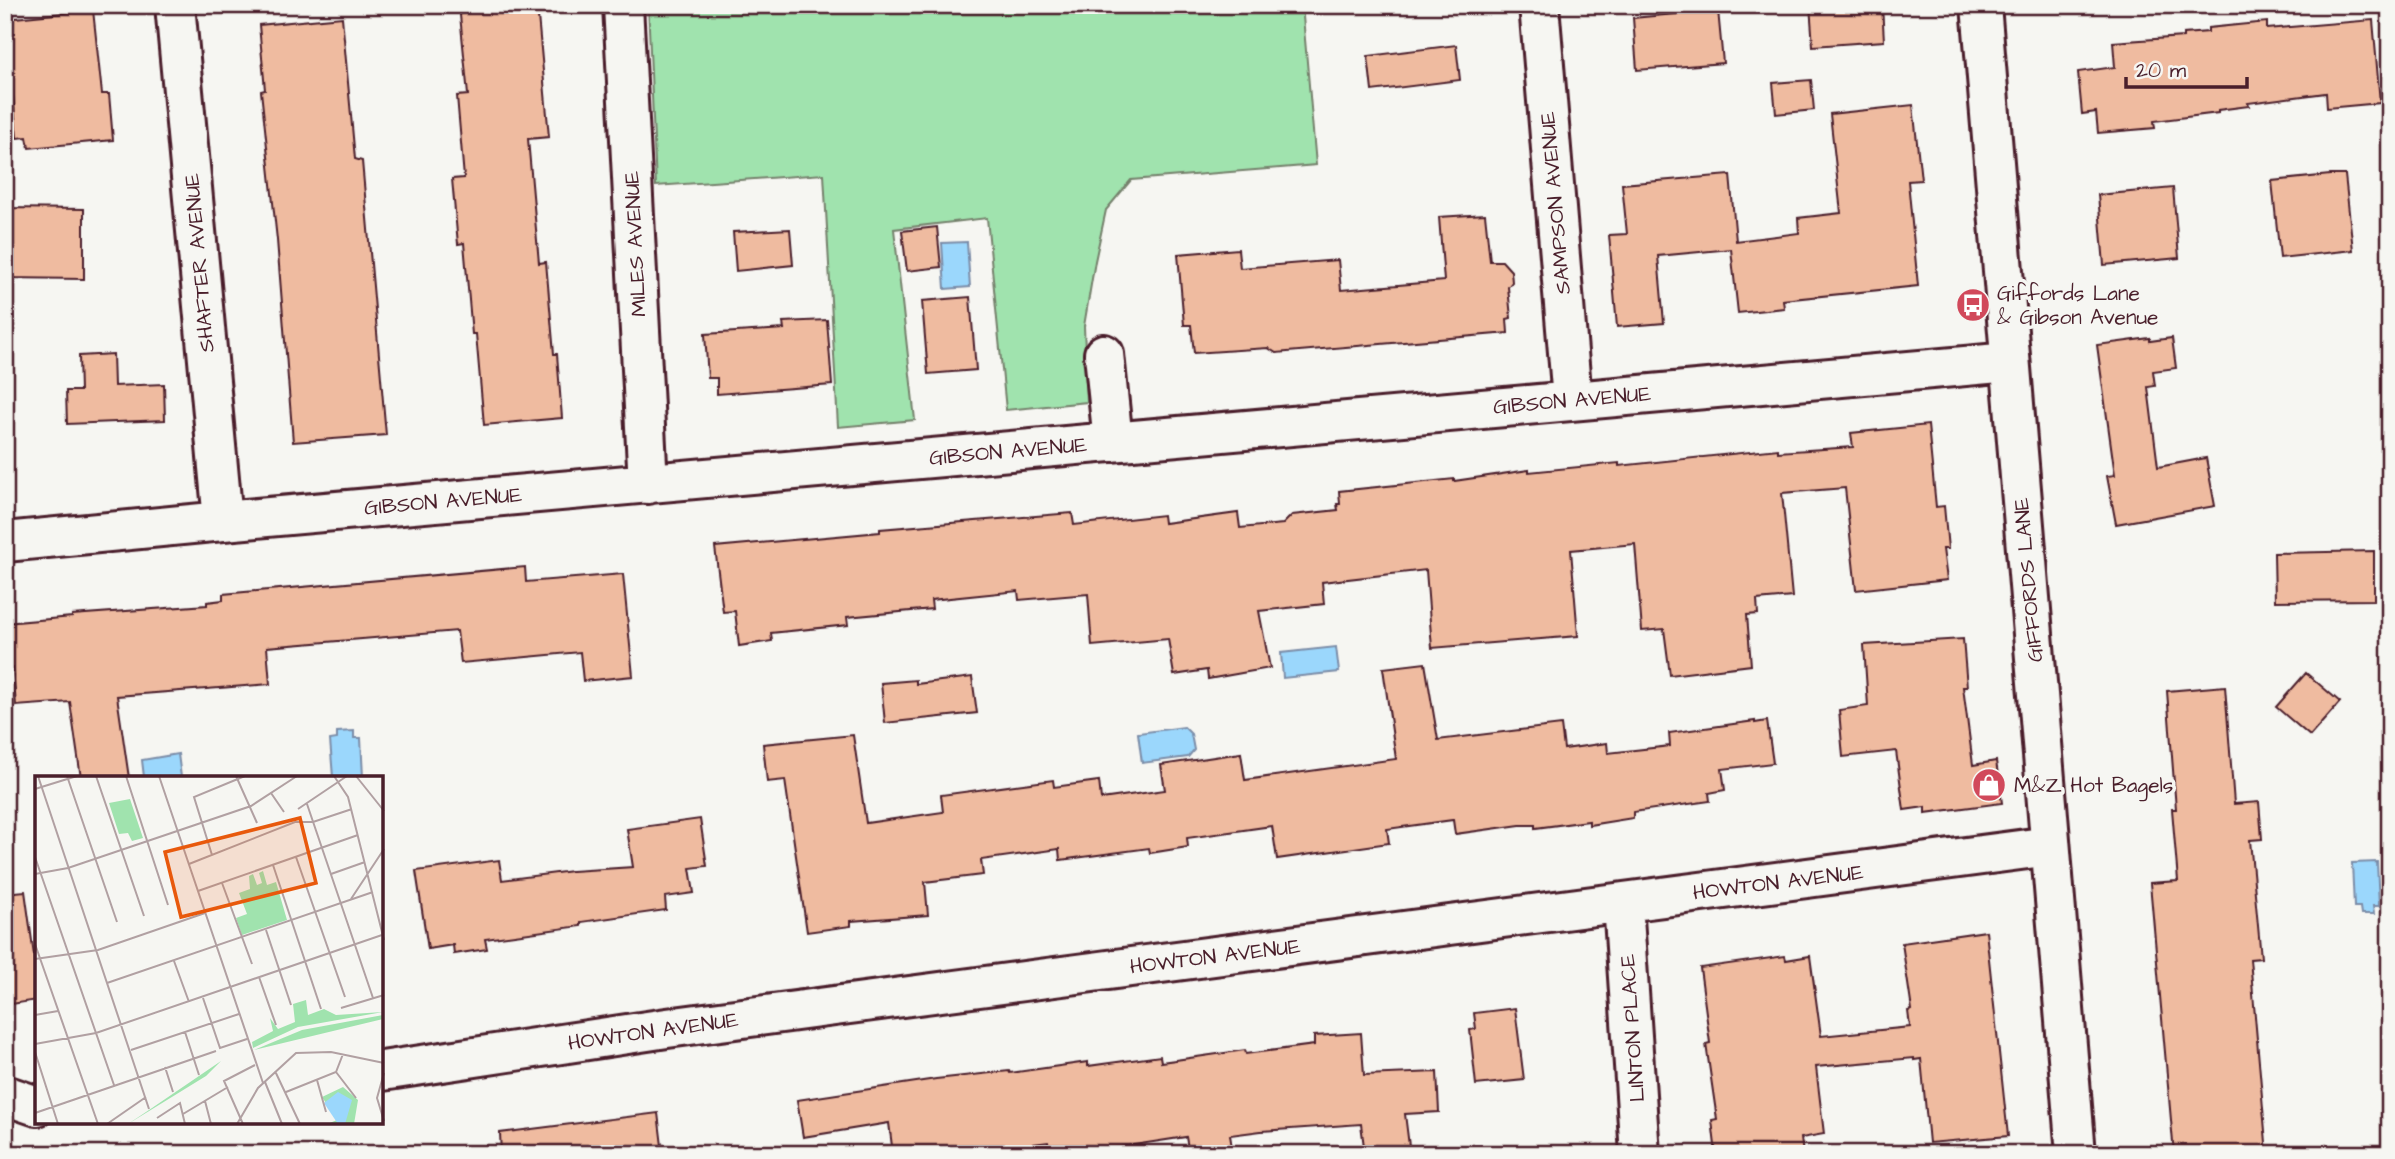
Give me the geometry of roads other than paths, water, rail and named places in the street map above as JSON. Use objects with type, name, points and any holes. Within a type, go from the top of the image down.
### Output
[{"type":"street","name":"SHAFTER AVENUE","points":[[175,5],[223,520]]},
{"type":"street","name":"MILES AVENUE","points":[[623,5],[648,484]]},
{"type":"street","name":"SAMPSON AVENUE","points":[[1539,5],[1572,400]]},
{"type":"street","name":"GIFFORDS LANE","points":[[1981,5],[2076,1154]]},
{"type":"street","points":[[1104,354],[1113,442]]},
{"type":"street","name":"GIBSON AVENUE","points":[[5,542],[223,520],[2010,362]]},
{"type":"street","name":"HOWTON AVENUE","points":[[383,1071],[680,1026],[2050,846]]},
{"type":"street","name":"LINTON PLACE","points":[[1623,902],[1640,1154]]},
{"type":"street","points":[[5,1095],[35,1105]]},
{"type":"water","points":[[967,242],[970,287],[945,289],[942,243]]},
{"type":"water","points":[[1336,647],[1339,672],[1283,678],[1281,653]]},
{"type":"water","points":[[1184,727],[1191,734],[1194,750],[1188,757],[1142,763],[1138,733]]},
{"type":"water","points":[[354,731],[354,738],[361,738],[363,776],[333,776],[330,740],[337,739],[337,732]]},
{"type":"water","points":[[178,754],[181,776],[144,776],[142,760]]},
{"type":"water","points":[[2377,862],[2379,906],[2373,906],[2374,914],[2361,914],[2360,907],[2354,907],[2352,863]]},
{"type":"place","name":"Giffords Lane & Gibson Avenue","points":[[1973,305]]},
{"type":"place","name":"M&Z Hot Bagels","points":[[1989,785]]}]
